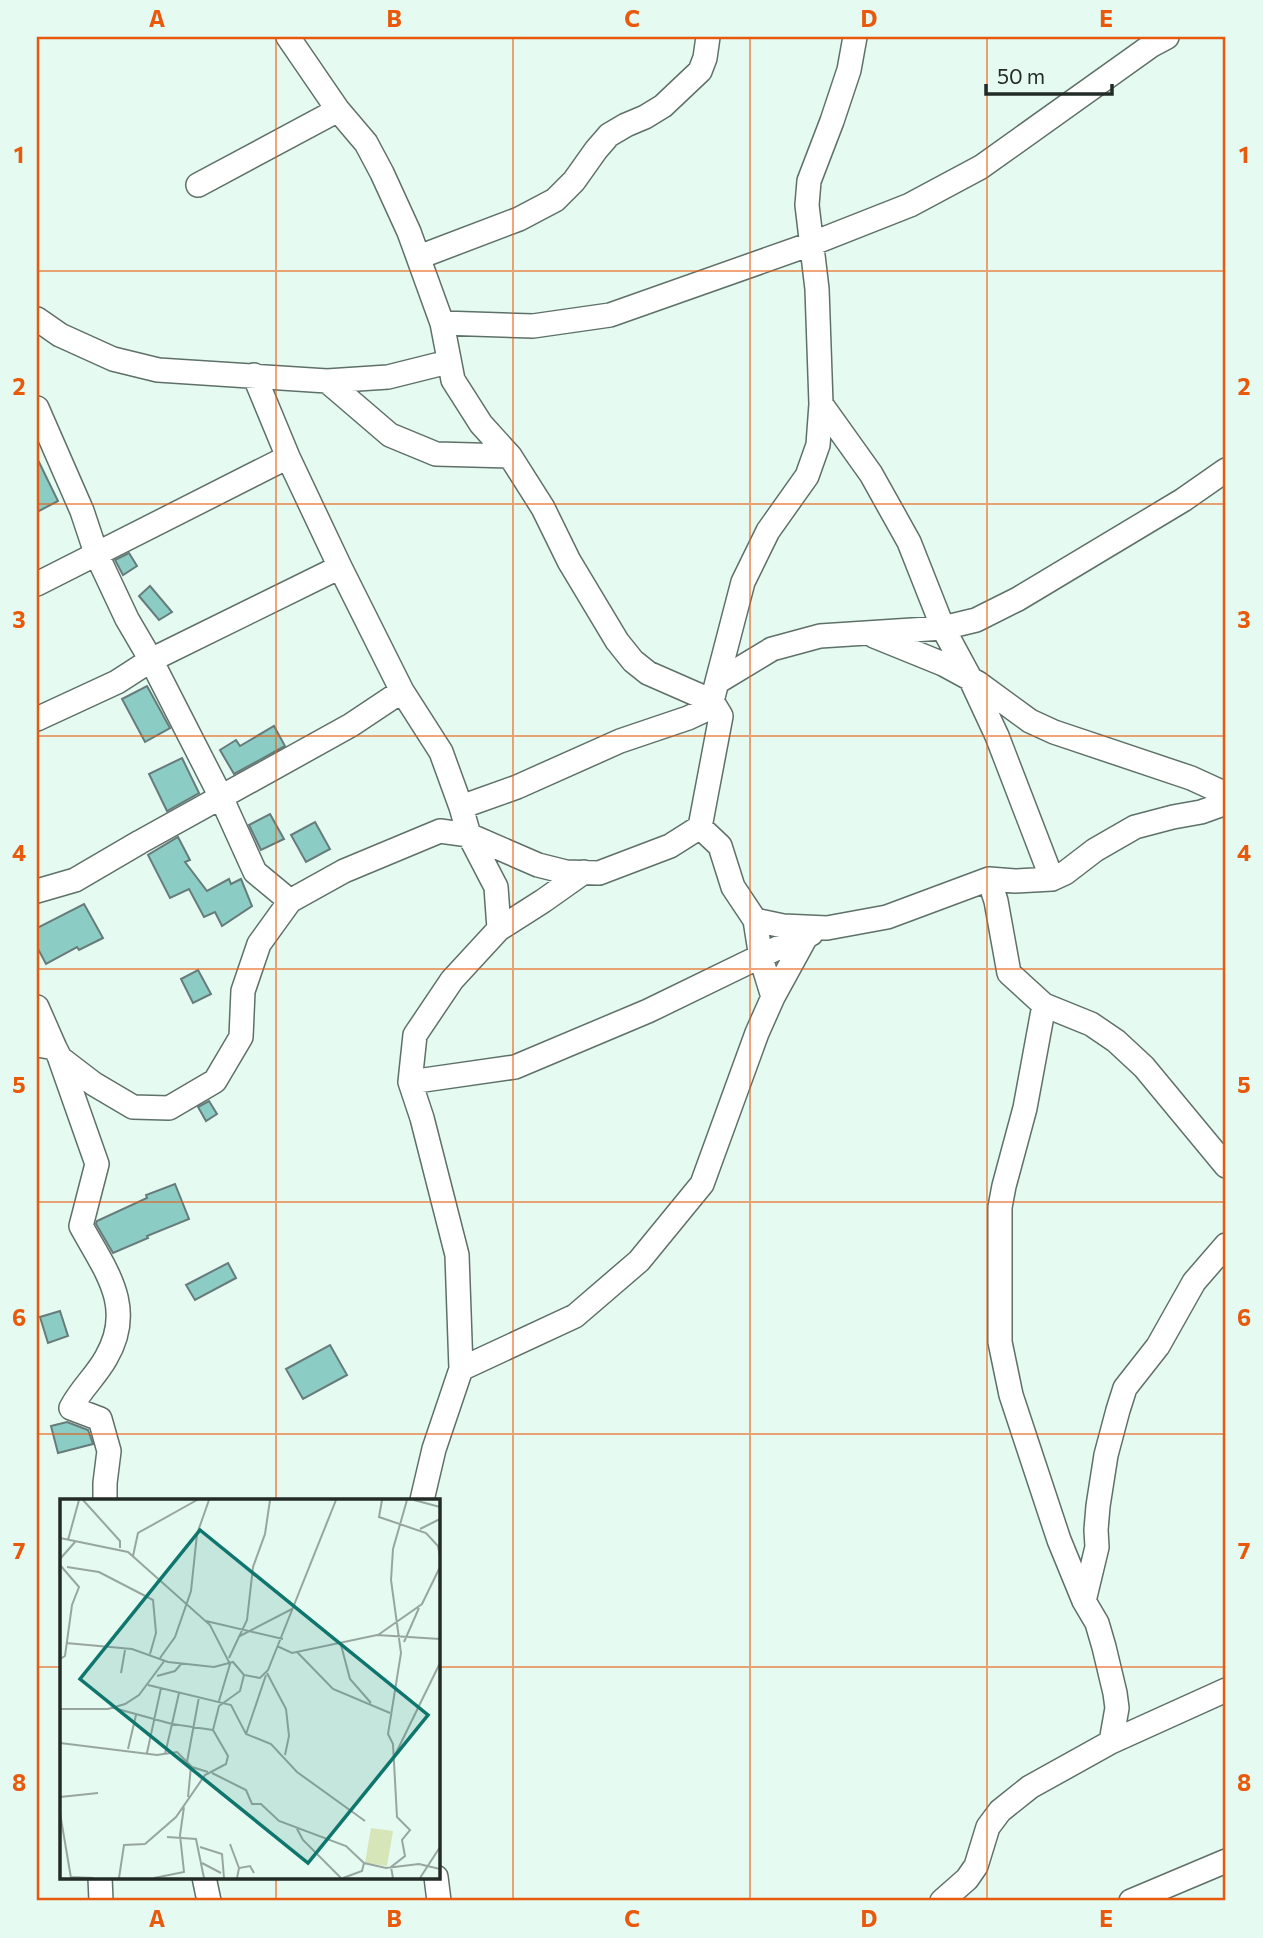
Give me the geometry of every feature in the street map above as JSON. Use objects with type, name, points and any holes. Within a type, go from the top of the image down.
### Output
[{"type":"street","points":[[288,37],[338,110],[366,144],[383,173],[419,257],[442,323],[453,380],[481,424],[510,456],[543,508],[569,561],[617,641],[633,661],[648,673],[715,691]]},
{"type":"street","points":[[419,257],[519,219],[555,200],[574,181],[609,135],[663,106],[700,71],[708,37]]},
{"type":"street","points":[[461,807],[517,787],[620,741],[688,718],[703,711],[715,691],[743,582],[768,531],[807,476],[818,445],[821,404],[817,289],[807,205],[809,181],[849,70],[855,37]]},
{"type":"street","points":[[442,323],[533,326],[610,315],[811,244],[909,205],[981,167],[1167,37]]},
{"type":"street","points":[[198,185],[338,110]]},
{"type":"street","points":[[37,319],[60,335],[113,359],[158,370],[327,381],[388,376],[449,362]]},
{"type":"street","points":[[254,375],[288,457],[340,567],[402,691],[441,752],[470,835],[496,887],[499,929]]},
{"type":"street","points":[[327,381],[390,435],[436,454],[510,456]]},
{"type":"street","points":[[821,404],[871,474],[909,542],[943,628],[998,736],[1052,879]]},
{"type":"street","points":[[37,408],[42,438],[82,511],[96,553],[127,619],[221,797],[255,872],[290,901]]},
{"type":"street","points":[[37,583],[288,457]]},
{"type":"street","points":[[715,691],[772,649],[820,636],[943,628],[995,612],[1182,500],[1226,470]]},
{"type":"street","points":[[37,719],[117,682],[151,660],[340,567]]},
{"type":"street","points":[[867,634],[943,664],[970,678],[1030,721],[1054,732],[1168,770],[1226,794]]},
{"type":"street","points":[[37,891],[75,880],[351,725],[402,691]]},
{"type":"street","points":[[51,1050],[94,1084],[133,1107],[169,1108],[215,1081],[241,1037],[243,991],[259,944],[290,901],[344,871],[440,831],[470,835],[538,866],[566,872],[599,873],[670,846],[700,827],[721,716],[715,691]]},
{"type":"street","points":[[410,1082],[515,1066],[648,1011],[817,931],[887,917],[989,879],[1052,879],[1135,827],[1201,812],[1226,803]]},
{"type":"street","points":[[700,827],[720,846],[733,887],[755,920],[761,958],[772,997]]},
{"type":"street","points":[[422,1499],[434,1449],[461,1369],[457,1255],[422,1118],[410,1082],[415,1035],[452,980],[499,929],[584,873]]},
{"type":"street","points":[[989,879],[996,901],[1009,973],[1044,1005],[1091,1024],[1116,1041],[1144,1067],[1226,1166]]},
{"type":"street","points":[[755,920],[817,931]]},
{"type":"street","points":[[461,1369],[575,1316],[639,1261],[702,1184],[772,997],[817,931]]},
{"type":"street","points":[[1044,1005],[1025,1108],[1000,1207],[1000,1342],[1011,1395],[1059,1540],[1084,1601],[1097,1623],[1117,1707],[1111,1742]]},
{"type":"street","points":[[37,1007],[51,1050],[97,1164],[81,1226],[114,1287],[118,1314],[116,1335],[106,1358],[71,1408],[100,1419],[109,1451],[106,1499]]},
{"type":"street","points":[[1084,1601],[1097,1547],[1098,1506],[1106,1455],[1125,1388],[1158,1346],[1194,1282],[1226,1245]]},
{"type":"street","points":[[942,1901],[967,1879],[976,1866],[988,1827],[1000,1811],[1030,1787],[1111,1742],[1226,1690]]},
{"type":"street","points":[[1131,1901],[1226,1861]]},
{"type":"street","points":[[100,1878],[102,1901]]},
{"type":"street","points":[[204,1878],[209,1901]]},
{"type":"street","points":[[436,1878],[439,1901]]},
{"type":"building","points":[[37,458],[58,501],[37,512]]},
{"type":"building","points":[[129,553],[137,566],[123,575],[115,560]]},
{"type":"building","points":[[150,586],[172,612],[159,620],[139,596]]},
{"type":"building","points":[[147,686],[170,728],[145,742],[122,699]]},
{"type":"building","points":[[274,726],[285,746],[234,774],[220,750],[236,740],[240,746]]},
{"type":"building","points":[[182,758],[199,793],[167,811],[149,774]]},
{"type":"building","points":[[270,814],[284,839],[261,850],[249,825]]},
{"type":"building","points":[[315,822],[330,849],[306,862],[291,835]]},
{"type":"building","points":[[178,837],[190,860],[185,862],[207,891],[229,879],[231,884],[241,879],[252,906],[222,926],[215,912],[204,917],[189,889],[170,898],[148,855]]},
{"type":"building","points":[[84,904],[103,938],[79,950],[77,947],[46,964],[37,947],[37,928]]},
{"type":"building","points":[[198,970],[211,994],[193,1003],[181,979]]},
{"type":"building","points":[[209,1101],[217,1114],[206,1121],[198,1107]]},
{"type":"building","points":[[175,1184],[189,1219],[113,1253],[96,1224],[97,1221],[147,1198],[146,1195]]},
{"type":"building","points":[[228,1263],[236,1278],[195,1300],[186,1285]]},
{"type":"building","points":[[60,1311],[68,1336],[48,1343],[40,1317]]},
{"type":"building","points":[[330,1345],[347,1375],[303,1399],[286,1369]]},
{"type":"building","points":[[67,1422],[88,1430],[93,1444],[58,1453],[51,1426]]}]
